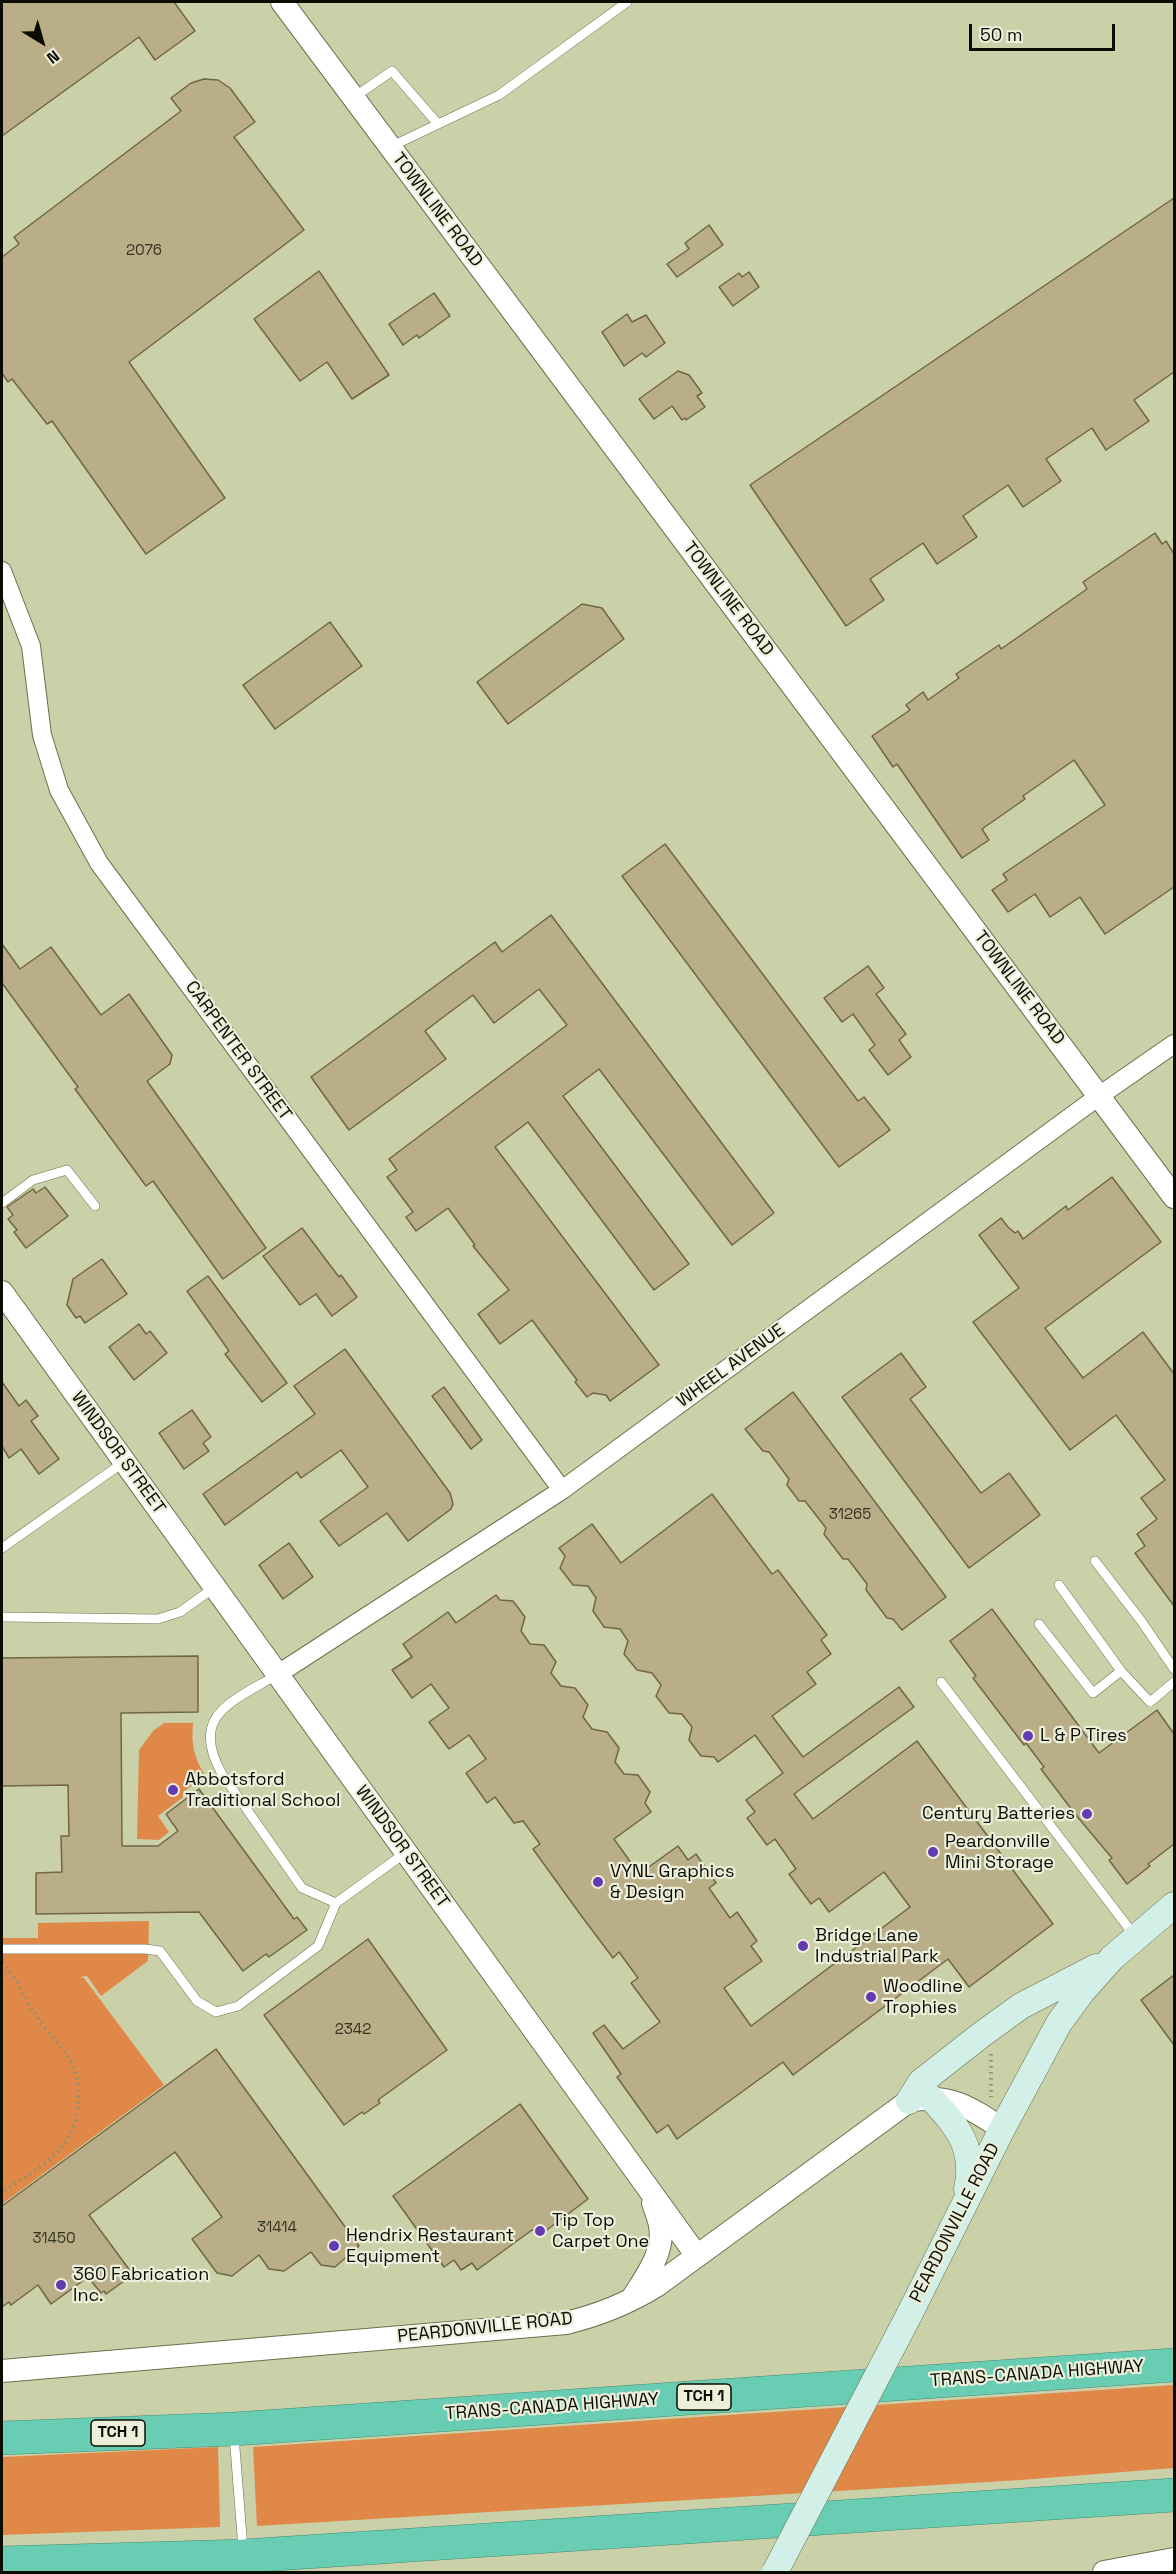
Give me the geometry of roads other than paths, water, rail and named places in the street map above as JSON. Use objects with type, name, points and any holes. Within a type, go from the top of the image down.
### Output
[{"type":"highway","name":"TRANS-CANADA HIGHWAY","points":[[2,2438],[234,2429],[1174,2365]]},
{"type":"highway","points":[[2,2563],[244,2556],[1174,2495]]},
{"type":"main road","name":"PEARDONVILLE ROAD","points":[[775,2572],[963,2208],[992,2123],[1081,1993],[1112,1958],[1174,1905]]},
{"type":"main road","points":[[963,2208],[969,2178],[969,2157],[955,2123],[920,2099],[921,2082],[1021,2007],[1112,1958]]},
{"type":"street","name":"TOWNLINE ROAD","points":[[282,2],[1174,1197]]},
{"type":"street","name":"CARPENTER STREET","points":[[3,575],[31,646],[42,735],[59,790],[99,863],[562,1490]]},
{"type":"street","name":"WHEEL AVENUE","points":[[278,1674],[562,1490],[1174,1044]]},
{"type":"street","name":"WINDSOR STREET","points":[[2,1292],[697,2256]]},
{"type":"street","name":"PEARDONVILLE ROAD","points":[[2,2371],[566,2323],[596,2316],[629,2303],[920,2099],[951,2101],[992,2123]]},
{"type":"street","points":[[629,2303],[652,2268],[658,2248],[661,2228],[649,2190]]},
{"type":"street","points":[[1104,2572],[1174,2559]]},
{"type":"lane","points":[[390,147],[499,95],[627,2]]},
{"type":"lane","points":[[353,98],[392,70],[438,124]]},
{"type":"lane","points":[[2,1203],[33,1179],[66,1170],[95,1206]]},
{"type":"lane","points":[[2,1548],[124,1462]]},
{"type":"lane","points":[[1095,1561],[1142,1622],[1174,1669]]},
{"type":"lane","points":[[1059,1585],[1121,1671],[1150,1702],[1174,1682]]},
{"type":"lane","points":[[2,1617],[158,1619],[180,1612],[215,1587]]},
{"type":"lane","points":[[1039,1624],[1094,1693],[1121,1671]]},
{"type":"lane","points":[[278,1674],[225,1707],[212,1724],[209,1741],[213,1759],[302,1888],[336,1903]]},
{"type":"lane","points":[[941,1682],[1135,1937]]},
{"type":"lane","points":[[2,1949],[145,1948],[160,1951],[197,2001],[216,2012],[238,2006],[318,1946],[336,1903],[406,1852]]},
{"type":"lane","points":[[234,2429],[244,2556]]},
{"type":"place","name":"L & P Tires","points":[[1028,1736]]},
{"type":"place","name":"Abbotsford Traditional School","points":[[173,1790]]},
{"type":"place","name":"Century Batteries","points":[[1087,1814]]},
{"type":"place","name":"Peardonville Mini Storage","points":[[933,1852]]},
{"type":"place","name":"VYNL Graphics & Design","points":[[598,1882]]},
{"type":"place","name":"Bridge Lane Industrial Park","points":[[803,1946]]},
{"type":"place","name":"Woodline Trophies","points":[[871,1997]]},
{"type":"place","name":"Tip Top Carpet One","points":[[540,2231]]},
{"type":"place","name":"Hendrix Restaurant Equipment","points":[[334,2246]]},
{"type":"place","name":"360 Fabrication Inc.","points":[[61,2285]]}]
